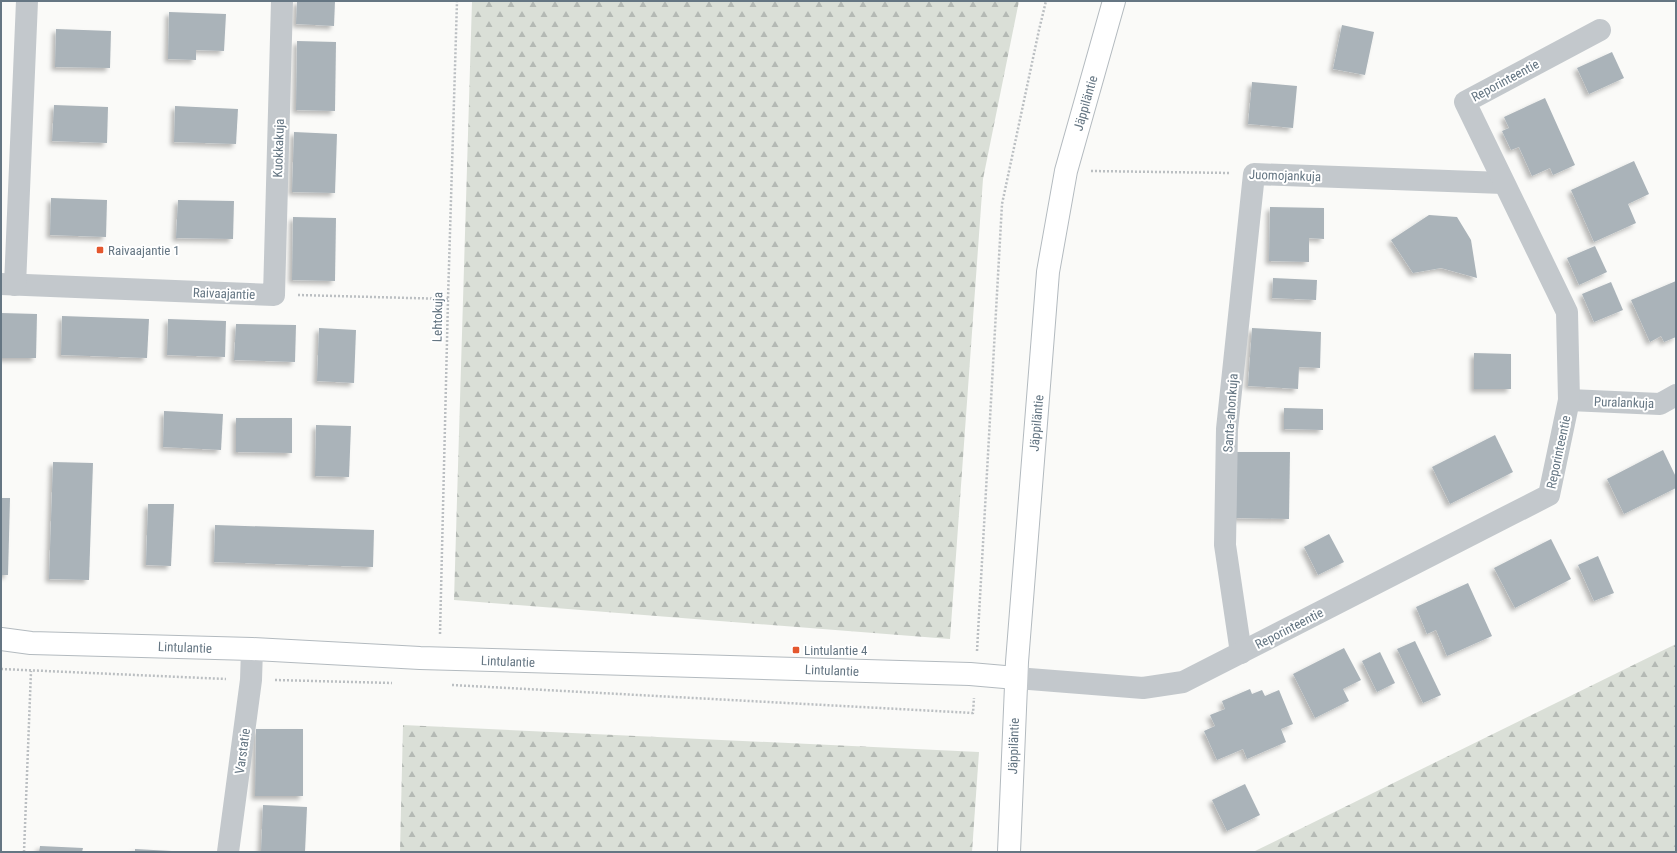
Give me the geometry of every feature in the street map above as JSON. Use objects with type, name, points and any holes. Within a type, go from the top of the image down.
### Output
[{"type":"street","points":[[8,284],[27,1]]},
{"type":"street","name":"Kuokkakuja","points":[[274,295],[282,1]]},
{"type":"street","name":"Jäppiläntie","points":[[1009,852],[1016,678],[1048,272],[1066,171],[1114,1]]},
{"type":"street","name":"Reporinteentie","points":[[1016,678],[1143,688],[1183,682],[1549,495],[1569,400],[1567,312],[1503,183],[1465,102],[1600,30]]},
{"type":"street","name":"Juomojankuja","points":[[1254,174],[1503,183]]},
{"type":"street","name":"Santa-ahonkuja","points":[[1242,653],[1225,545],[1227,429],[1254,174]]},
{"type":"street","name":"Raivaajantie","points":[[8,284],[274,295]]},
{"type":"street","name":"Puralankuja","points":[[1569,400],[1660,404],[1676,395]]},
{"type":"street","name":"Lintulantie","points":[[1,639],[32,642],[252,649],[420,658],[976,674],[1016,678]]},
{"type":"street","name":"Varstatie","points":[[228,852],[251,680],[252,649]]},
{"type":"path","name":"Lehtokuja","points":[[440,634],[457,1]]},
{"type":"path","points":[[449,685],[973,713],[1002,204],[1046,1]]},
{"type":"path","name":"Juomojankuja","points":[[1066,171],[1254,174]]},
{"type":"path","name":"Raivaajantie","points":[[274,295],[448,299]]},
{"type":"path","points":[[24,852],[32,642]]},
{"type":"path","points":[[1,669],[251,680],[394,683]]},
{"type":"green space","points":[[472,1],[1019,1],[983,179],[950,639],[454,600]]},
{"type":"green space","points":[[1676,644],[1676,852],[1253,852]]},
{"type":"green space","points":[[403,725],[979,752],[972,852],[400,852]]},
{"type":"building","points":[[297,1],[335,1],[334,26],[296,24]]},
{"type":"building","points":[[169,12],[226,14],[224,51],[196,50],[196,60],[168,59]]},
{"type":"building","points":[[1342,25],[1374,32],[1365,75],[1333,69]]},
{"type":"building","points":[[56,29],[111,31],[110,68],[55,67]]},
{"type":"building","points":[[297,41],[336,42],[335,111],[296,110]]},
{"type":"building","points":[[1612,52],[1624,78],[1589,94],[1577,68]]},
{"type":"building","points":[[1252,82],[1297,86],[1293,128],[1248,124]]},
{"type":"building","points":[[1545,98],[1575,165],[1553,175],[1550,168],[1532,176],[1519,147],[1511,150],[1502,131],[1509,128],[1504,117]]},
{"type":"building","points":[[54,105],[108,107],[107,143],[52,141]]},
{"type":"building","points":[[175,106],[238,109],[236,144],[174,142]]},
{"type":"building","points":[[294,132],[337,134],[335,193],[292,192]]},
{"type":"building","points":[[1634,161],[1649,194],[1628,204],[1636,223],[1594,242],[1571,190]]},
{"type":"building","points":[[51,198],[107,200],[106,237],[50,235]]},
{"type":"building","points":[[178,200],[234,201],[233,239],[176,238]]},
{"type":"building","points":[[1270,207],[1324,208],[1324,239],[1309,238],[1309,262],[1269,261]]},
{"type":"building","points":[[1429,215],[1457,217],[1471,240],[1477,278],[1441,268],[1413,273],[1391,240]]},
{"type":"building","points":[[293,217],[336,218],[335,281],[292,280]]},
{"type":"building","points":[[1595,246],[1607,272],[1579,285],[1567,258]]},
{"type":"building","points":[[1273,278],[1317,280],[1316,300],[1272,298]]},
{"type":"building","points":[[1676,281],[1676,337],[1664,342],[1661,336],[1650,342],[1631,300]]},
{"type":"building","points":[[1611,282],[1623,310],[1594,322],[1582,294]]},
{"type":"building","points":[[1,313],[37,314],[36,358],[1,358]]},
{"type":"building","points":[[62,316],[149,319],[147,358],[61,355]]},
{"type":"building","points":[[168,319],[226,321],[225,357],[167,355]]},
{"type":"building","points":[[236,324],[296,325],[295,362],[234,360]]},
{"type":"building","points":[[319,328],[356,330],[354,383],[317,381]]},
{"type":"building","points":[[1252,328],[1321,332],[1320,368],[1299,367],[1298,389],[1248,386]]},
{"type":"building","points":[[1474,353],[1511,354],[1511,389],[1474,389]]},
{"type":"building","points":[[1284,408],[1323,409],[1323,430],[1284,429]]},
{"type":"building","points":[[164,411],[223,414],[221,450],[163,447]]},
{"type":"building","points":[[236,418],[292,418],[292,453],[236,452]]},
{"type":"building","points":[[316,425],[351,426],[349,477],[315,476]]},
{"type":"building","points":[[1495,435],[1513,472],[1450,504],[1432,467]]},
{"type":"building","points":[[1663,450],[1676,477],[1676,488],[1624,514],[1607,479]]},
{"type":"building","points":[[1237,452],[1290,452],[1289,519],[1236,518]]},
{"type":"building","points":[[53,462],[93,463],[89,580],[49,579]]},
{"type":"building","points":[[1,498],[10,498],[8,575],[1,575]]},
{"type":"building","points":[[148,504],[174,504],[171,566],[146,565]]},
{"type":"building","points":[[215,525],[374,530],[373,567],[214,562]]},
{"type":"building","points":[[1329,534],[1344,562],[1318,575],[1304,547]]},
{"type":"building","points":[[1551,539],[1571,579],[1515,608],[1494,568]]},
{"type":"building","points":[[1598,556],[1614,593],[1594,601],[1578,565]]},
{"type":"building","points":[[1468,583],[1492,636],[1447,656],[1436,630],[1427,634],[1416,607]]},
{"type":"building","points":[[1415,641],[1441,695],[1423,703],[1397,649]]},
{"type":"building","points":[[1344,648],[1361,680],[1343,689],[1349,701],[1315,718],[1293,674]]},
{"type":"building","points":[[1380,652],[1395,683],[1377,692],[1362,661]]},
{"type":"building","points":[[1250,689],[1252,694],[1262,690],[1265,696],[1279,690],[1293,724],[1281,729],[1286,742],[1247,759],[1243,749],[1217,760],[1204,731],[1215,726],[1210,715],[1225,709],[1222,701]]},
{"type":"building","points":[[256,729],[303,729],[303,796],[255,796]]},
{"type":"building","points":[[1245,784],[1260,815],[1227,831],[1212,800]]},
{"type":"building","points":[[263,805],[307,807],[305,852],[261,852]]},
{"type":"building","points":[[40,846],[83,848],[82,852],[39,852]]},
{"type":"building","points":[[135,849],[172,851],[172,852],[135,852]]},
{"type":"place","name":"Raivaajantie 1","points":[[100,250]]},
{"type":"place","name":"Lintulantie 4","points":[[796,650]]}]
